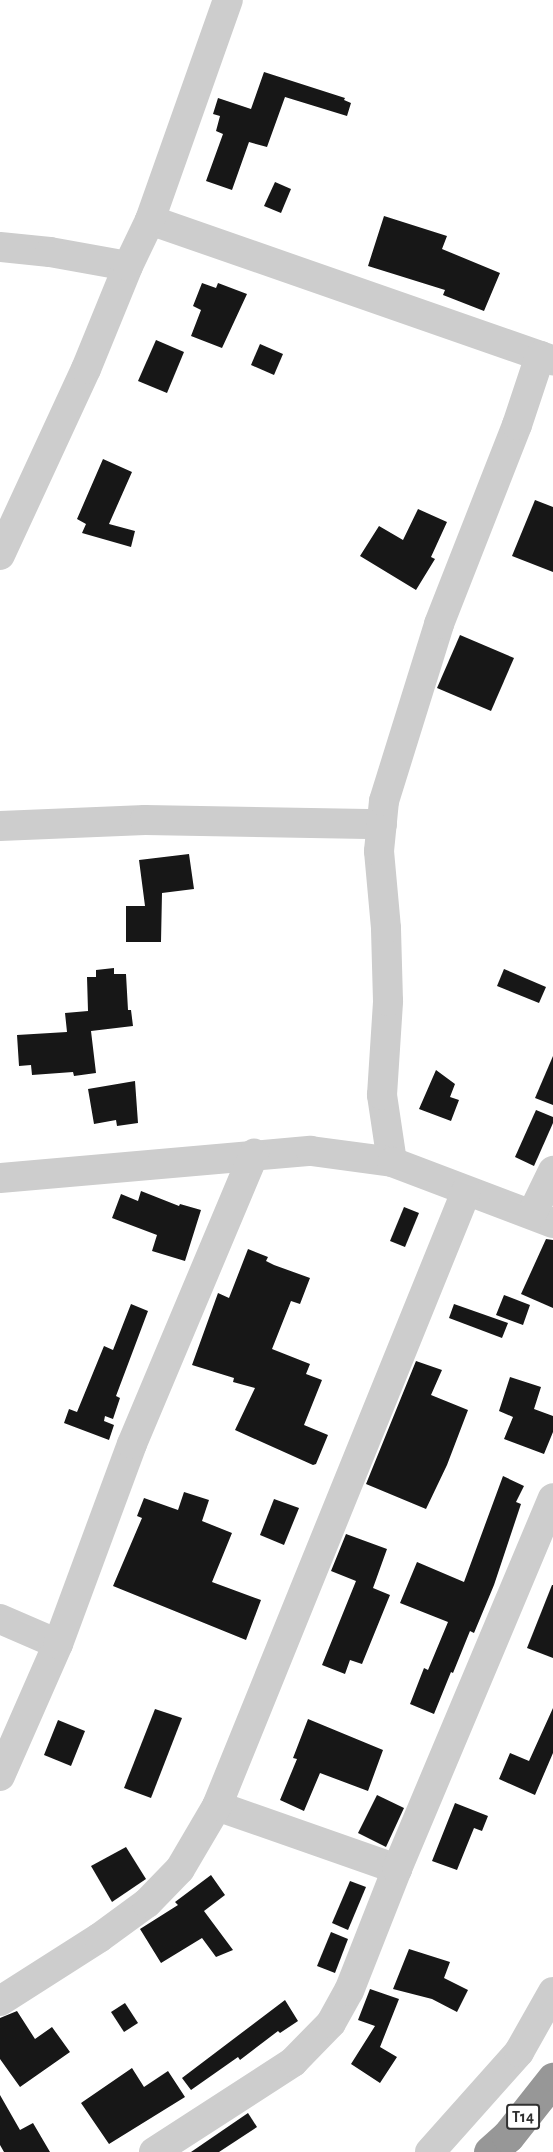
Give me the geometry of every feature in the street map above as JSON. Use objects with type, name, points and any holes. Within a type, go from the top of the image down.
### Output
[{"type":"highway","name":"T14","points":[[490,2152],[508,2136],[553,2079]]},
{"type":"street","points":[[0,555],[86,369],[128,266],[150,220],[228,0]]},
{"type":"street","points":[[150,220],[547,358],[439,624],[384,801],[379,851],[386,928],[388,1000],[382,1095],[392,1162]]},
{"type":"street","points":[[0,247],[50,252],[128,266]]},
{"type":"street","points":[[0,826],[145,820],[382,824]]},
{"type":"street","points":[[0,1178],[254,1154],[312,1151],[392,1162],[466,1192],[543,1219],[553,1171]]},
{"type":"street","points":[[0,1776],[58,1644],[132,1444],[254,1154]]},
{"type":"street","points":[[0,2001],[99,1938],[147,1904],[180,1869],[217,1806],[466,1192]]},
{"type":"street","points":[[154,2152],[293,2062],[331,2023],[349,1991],[397,1869],[553,1498]]},
{"type":"street","points":[[0,1619],[58,1644]]},
{"type":"street","points":[[217,1806],[397,1869]]},
{"type":"street","points":[[430,2152],[519,2052],[553,1992]]},
{"type":"building","points":[[264,72],[345,98],[344,100],[351,103],[347,116],[285,97],[267,147],[249,142],[232,190],[206,181],[223,134],[216,131],[220,116],[213,114],[218,98],[251,109]]},
{"type":"building","points":[[275,182],[291,189],[281,213],[264,206]]},
{"type":"building","points":[[384,216],[447,236],[442,249],[500,273],[484,311],[443,295],[445,290],[368,266]]},
{"type":"building","points":[[202,283],[216,288],[218,283],[247,294],[222,348],[191,336],[201,310],[193,306]]},
{"type":"building","points":[[156,340],[184,352],[167,393],[138,381]]},
{"type":"building","points":[[260,344],[283,354],[274,375],[251,365]]},
{"type":"building","points":[[103,459],[132,472],[109,524],[135,531],[131,547],[82,533],[86,524],[77,519]]},
{"type":"building","points":[[535,500],[553,507],[553,572],[512,556]]},
{"type":"building","points":[[418,509],[447,522],[431,557],[435,559],[416,590],[360,556],[379,526],[403,540]]},
{"type":"building","points":[[460,635],[514,658],[491,711],[437,688]]},
{"type":"building","points":[[189,854],[194,889],[162,893],[161,942],[126,942],[126,906],[145,906],[139,860]]},
{"type":"building","points":[[114,968],[114,974],[126,974],[128,1010],[131,1010],[133,1026],[91,1031],[96,1073],[74,1076],[73,1072],[32,1075],[31,1065],[19,1066],[17,1035],[67,1032],[65,1013],[88,1011],[87,977],[96,977],[96,970]]},
{"type":"building","points":[[504,969],[546,987],[539,1003],[497,986]]},
{"type":"building","points":[[553,1056],[553,1105],[535,1098]]},
{"type":"building","points":[[436,1070],[455,1084],[450,1097],[459,1100],[451,1121],[419,1109]]},
{"type":"building","points":[[135,1081],[138,1123],[117,1126],[116,1120],[94,1124],[88,1089]]},
{"type":"building","points":[[536,1110],[553,1117],[553,1123],[534,1166],[515,1157]]},
{"type":"building","points":[[141,1191],[179,1206],[180,1204],[201,1210],[185,1261],[152,1251],[157,1235],[112,1218],[121,1194],[138,1201]]},
{"type":"building","points":[[404,1207],[419,1213],[405,1247],[390,1241]]},
{"type":"building","points":[[546,1239],[553,1240],[553,1308],[521,1294]]},
{"type":"building","points":[[248,1249],[268,1257],[266,1261],[274,1265],[310,1278],[300,1304],[291,1301],[272,1349],[310,1364],[306,1374],[322,1380],[304,1425],[328,1435],[316,1464],[313,1465],[235,1430],[255,1388],[233,1382],[234,1378],[192,1365],[218,1293],[229,1298]]},
{"type":"building","points":[[504,1295],[530,1305],[523,1325],[496,1315]]},
{"type":"building","points":[[131,1304],[148,1311],[116,1396],[120,1398],[113,1419],[105,1416],[104,1421],[114,1425],[109,1440],[64,1423],[69,1409],[77,1412],[104,1346],[113,1350]]},
{"type":"building","points":[[454,1304],[508,1323],[502,1338],[449,1318]]},
{"type":"building","points":[[416,1361],[442,1370],[431,1395],[468,1410],[447,1465],[426,1509],[366,1484]]},
{"type":"building","points":[[510,1377],[541,1387],[534,1409],[553,1416],[553,1432],[544,1454],[504,1439],[513,1417],[499,1411]]},
{"type":"building","points":[[503,1476],[524,1486],[516,1502],[521,1504],[494,1585],[474,1633],[470,1631],[434,1714],[410,1704],[424,1668],[428,1670],[448,1622],[400,1603],[417,1562],[464,1582]]},
{"type":"building","points":[[184,1492],[209,1500],[202,1521],[232,1533],[212,1582],[261,1600],[246,1640],[113,1586],[142,1518],[137,1516],[144,1498],[178,1510]]},
{"type":"building","points":[[274,1499],[299,1508],[284,1545],[260,1535]]},
{"type":"building","points":[[346,1534],[387,1549],[373,1588],[390,1595],[362,1664],[350,1660],[345,1674],[322,1665],[356,1581],[331,1571]]},
{"type":"building","points":[[553,1585],[553,1658],[527,1648]]},
{"type":"building","points":[[553,1708],[553,1753],[535,1795],[499,1779],[510,1753],[529,1761]]},
{"type":"building","points":[[155,1709],[182,1718],[151,1798],[124,1788]]},
{"type":"building","points":[[308,1719],[383,1750],[368,1791],[320,1773],[304,1811],[280,1800],[297,1759],[293,1758]]},
{"type":"building","points":[[58,1720],[85,1731],[71,1766],[44,1755]]},
{"type":"building","points":[[377,1795],[404,1808],[386,1847],[358,1833]]},
{"type":"building","points":[[455,1803],[488,1816],[482,1831],[474,1828],[457,1870],[432,1861]]},
{"type":"building","points":[[126,1847],[146,1879],[112,1902],[91,1866]]},
{"type":"building","points":[[211,1875],[225,1895],[204,1911],[233,1950],[216,1957],[202,1938],[161,1963],[140,1929],[178,1905],[175,1902]]},
{"type":"building","points":[[350,1881],[366,1887],[348,1930],[332,1923]]},
{"type":"building","points":[[331,1932],[348,1939],[335,1973],[317,1966]]},
{"type":"building","points":[[409,1949],[450,1962],[444,1978],[468,1990],[457,2012],[432,1999],[393,1989]]},
{"type":"building","points":[[370,1989],[399,1999],[380,2047],[397,2057],[380,2083],[351,2064],[375,2026],[358,2020]]},
{"type":"building","points":[[285,2000],[298,2021],[280,2033],[278,2031],[240,2060],[238,2057],[191,2090],[182,2078]]},
{"type":"building","points":[[125,2003],[138,2023],[124,2032],[111,2012]]},
{"type":"building","points":[[17,2011],[35,2039],[52,2027],[70,2052],[20,2087],[0,2059],[0,2018]]},
{"type":"building","points":[[132,2068],[144,2087],[168,2071],[185,2097],[109,2144],[81,2103]]},
{"type":"building","points":[[0,2095],[20,2130],[33,2123],[50,2152],[4,2152],[0,2145]]},
{"type":"building","points":[[248,2113],[257,2127],[219,2152],[191,2152]]}]
